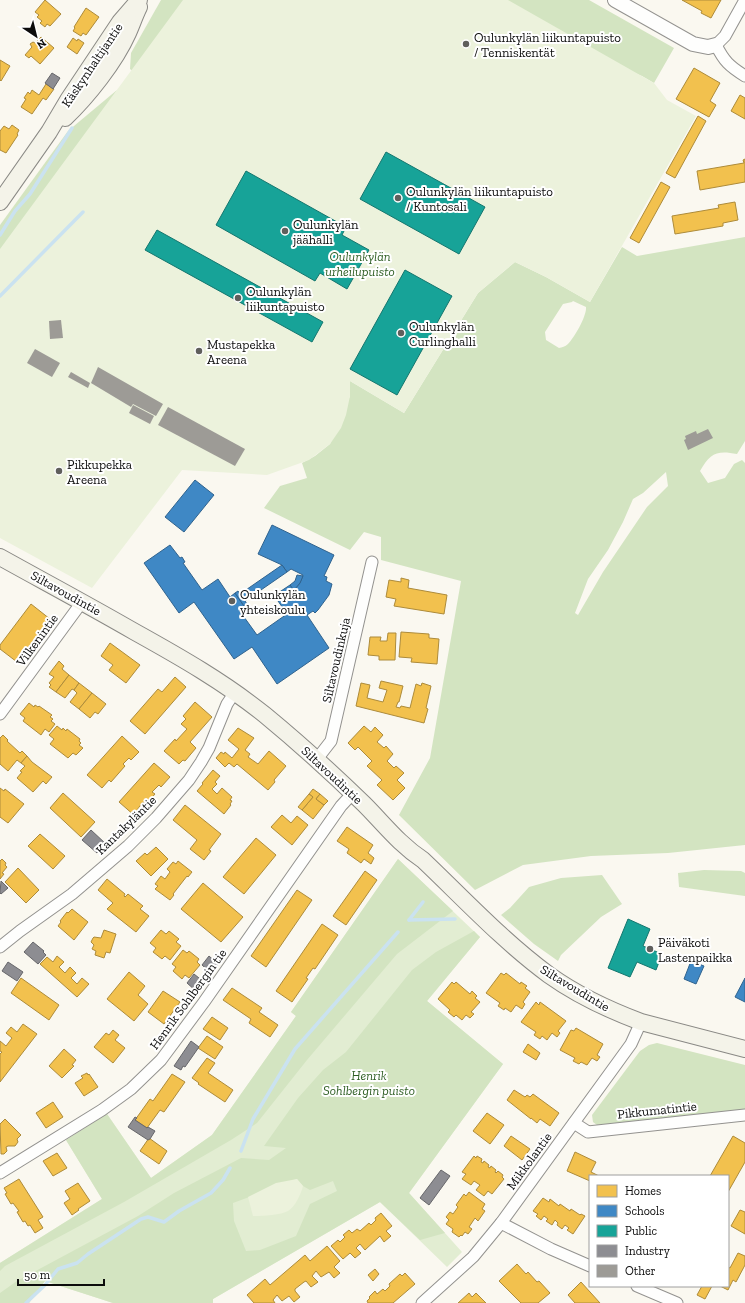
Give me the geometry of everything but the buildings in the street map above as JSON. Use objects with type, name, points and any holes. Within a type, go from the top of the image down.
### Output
[{"type":"main road","name":"Käskynhaltijantie","points":[[0,202],[49,132],[68,100],[120,22],[140,0]]},
{"type":"main road","name":"Siltavoudintie","points":[[0,557],[195,666],[235,692],[317,760],[373,813],[390,834],[409,851],[423,860],[526,956],[550,975],[606,1007],[641,1022],[745,1049]]},
{"type":"street","points":[[614,0],[693,44],[708,47],[716,45],[725,36],[745,0]]},
{"type":"street","points":[[716,45],[727,64],[745,76]]},
{"type":"street","name":"Siltavoudinkuja","points":[[317,760],[332,741],[372,562]]},
{"type":"street","name":"Vilkenintie","points":[[0,714],[82,602]]},
{"type":"street","name":"Kantakyläntie","points":[[0,947],[72,894],[128,846],[156,818],[189,780],[201,762],[209,748],[227,704],[235,692]]},
{"type":"street","name":"Henrik Sohlbergin tie","points":[[0,1173],[102,1110],[131,1089],[161,1060],[204,1002],[341,806],[353,794]]},
{"type":"street","name":"Mikkolantie","points":[[422,1303],[473,1257],[501,1223],[631,1044],[641,1022]]},
{"type":"street","name":"Pikkumatintie","points":[[574,1123],[588,1132],[745,1115]]},
{"type":"street","points":[[501,1223],[551,1249],[589,1266]]},
{"type":"street","points":[[639,1287],[677,1303]]},
{"type":"green space","points":[[161,0],[184,0],[139,76],[130,69],[131,53]]},
{"type":"green space","name":"Oulunkylän liikuntapuisto","points":[[183,0],[508,0],[654,83],[667,100],[696,116],[590,302],[546,277],[515,262],[478,293],[404,413],[350,381],[350,396],[346,415],[341,428],[330,444],[309,460],[267,475],[182,470],[92,588],[0,538],[0,249]]},
{"type":"green space","points":[[448,0],[589,0],[674,48],[654,83],[642,76]]},
{"type":"green space","points":[[117,90],[0,300],[0,225],[68,131]]},
{"type":"green space","points":[[745,237],[745,441],[737,454],[724,452],[715,454],[707,460],[700,471],[708,483],[725,478],[734,464],[742,460],[745,463],[745,845],[668,853],[591,856],[523,865],[475,890],[399,815],[430,758],[461,581],[381,560],[381,537],[364,532],[350,550],[264,508],[280,486],[307,478],[302,463],[315,456],[330,444],[350,396],[350,381],[404,413],[478,293],[515,262],[546,277],[590,302],[622,247],[637,256]],"holes":[[[573,301],[586,307],[586,311],[580,327],[571,341],[566,346],[559,348],[546,340],[545,332],[563,304]],[[666,472],[668,486],[647,507],[603,572],[578,615],[575,613],[588,579],[608,550],[633,499],[643,493]]]},
{"type":"green space","name":"Henrik Sohlbergin puisto","points":[[398,859],[480,937],[427,1001],[503,1064],[409,1193],[462,1252],[447,1267],[380,1202],[213,1299],[213,1303],[113,1303],[45,1281],[29,1303],[0,1303],[0,1263],[102,1199],[66,1140],[107,1114],[151,1178],[212,1135],[296,1016],[291,1012]]},
{"type":"green space","points":[[398,859],[453,911],[397,954],[307,1060],[257,1123],[231,1140],[124,1202],[5,1266],[0,1271],[0,1263],[102,1199],[66,1140],[107,1114],[151,1178],[212,1135],[296,1016],[291,1012]]},
{"type":"green space","points":[[704,870],[741,871],[745,873],[745,896],[679,887],[678,873]]},
{"type":"green space","points":[[602,875],[622,904],[601,917],[561,955],[558,961],[534,944],[501,915],[510,908],[529,887],[561,878]]},
{"type":"green space","points":[[474,931],[480,937],[427,1001],[503,1064],[409,1193],[445,1233],[420,1240],[380,1202],[213,1299],[213,1303],[113,1303],[45,1281],[29,1303],[0,1303],[0,1293],[17,1281],[138,1216],[174,1193],[241,1158],[269,1160],[286,1148],[264,1146],[298,1098],[323,1070],[346,1052],[412,970],[436,952]],"holes":[[[297,1179],[303,1186],[310,1190],[333,1181],[337,1191],[310,1204],[296,1236],[260,1250],[246,1251],[234,1221],[233,1203]]]},
{"type":"green space","points":[[657,1043],[745,1065],[745,1111],[597,1127],[597,1125],[593,1122],[592,1115],[640,1051],[649,1045]]},
{"type":"green space","points":[[297,1179],[303,1186],[301,1193],[291,1209],[276,1214],[253,1216],[248,1197],[276,1183]]},
{"type":"waterway","points":[[0,235],[15,211],[30,194],[72,128]]},
{"type":"waterway","points":[[0,296],[83,212]]},
{"type":"waterway","points":[[409,920],[423,902]]},
{"type":"waterway","points":[[409,920],[455,919]]},
{"type":"waterway","points":[[241,1151],[253,1119],[295,1049],[398,932]]},
{"type":"waterway","points":[[26,1303],[45,1285],[58,1269],[77,1263],[141,1219],[148,1217],[164,1222],[179,1211],[211,1193],[223,1180],[230,1168]]},
{"type":"place","name":"Oulunkylän liikuntapuisto / Tenniskentät","points":[[466,44]]},
{"type":"place","name":"Oulunkylän liikuntapuisto / Kuntosali","points":[[398,198]]},
{"type":"place","name":"Oulunkylän jäähalli","points":[[285,231]]},
{"type":"place","name":"Oulunkylän liikuntapuisto","points":[[238,298]]},
{"type":"place","name":"Oulunkylän Curlinghalli","points":[[401,333]]},
{"type":"place","name":"Mustapekka Areena","points":[[199,351]]},
{"type":"place","name":"Pikkupekka Areena","points":[[59,471]]},
{"type":"place","name":"Oulunkylän yhteiskoulu","points":[[232,601]]},
{"type":"place","name":"Päiväkoti Lastenpaikka","points":[[650,949]]},
{"type":"park label","name":"Oulunkylän urheilupuisto","points":[[360,264]]}]
